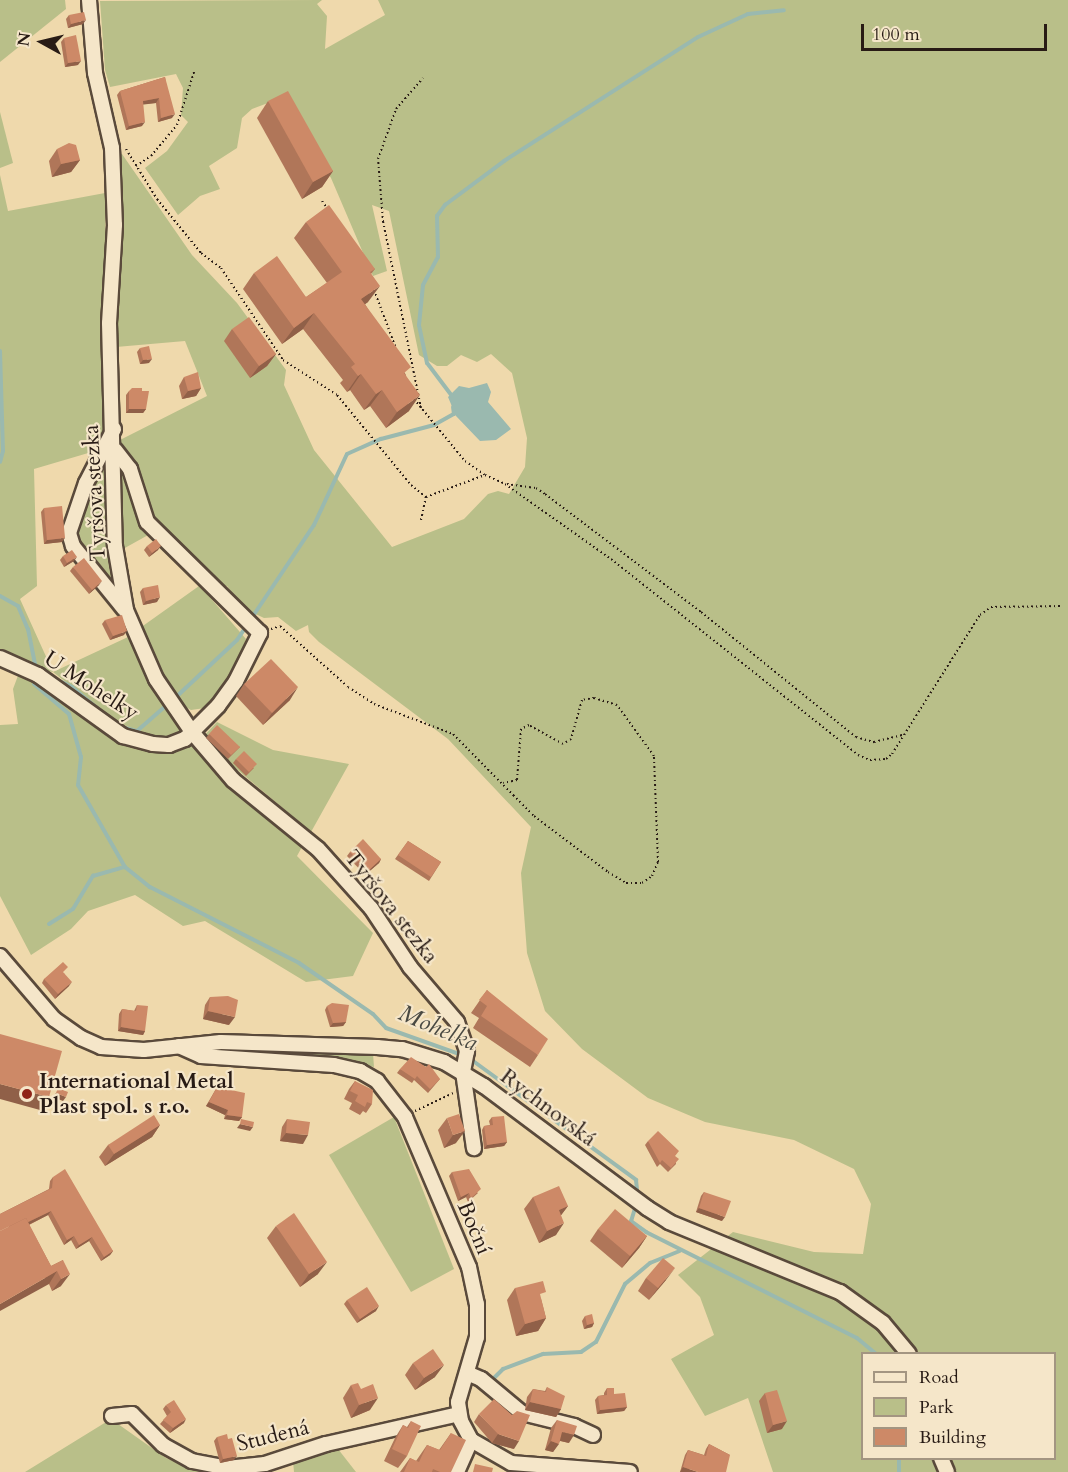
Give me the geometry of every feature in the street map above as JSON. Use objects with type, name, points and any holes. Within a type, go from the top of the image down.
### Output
[{"type":"street","name":"Tyršova stezka","points":[[89,0],[95,73],[109,134],[115,225],[109,323],[115,450],[115,546],[126,610],[156,679],[192,732],[233,780],[318,849],[371,908],[410,967],[457,1022],[465,1062],[465,1089],[474,1148]]},
{"type":"street","points":[[114,429],[86,483],[69,533],[73,546],[126,610]]},
{"type":"street","points":[[115,450],[130,469],[147,522],[260,633],[236,681],[218,706],[192,732]]},
{"type":"street","name":"U Mohelky","points":[[0,658],[38,675],[123,736],[169,745],[192,732]]},
{"type":"street","name":"Rychnovská","points":[[0,957],[54,1018],[90,1043],[124,1050],[221,1042],[402,1049],[465,1062],[629,1196],[647,1208],[679,1226],[816,1279],[864,1308],[908,1352]]},
{"type":"street","name":"Boční","points":[[178,1046],[201,1056],[334,1065],[360,1071],[391,1094],[405,1117],[469,1268],[477,1304],[477,1337],[459,1414]]},
{"type":"street","points":[[467,1373],[481,1379],[522,1413],[574,1426],[592,1435]]},
{"type":"street","name":"Studená","points":[[112,1416],[132,1414],[163,1445],[192,1461],[227,1468],[265,1464],[326,1444],[459,1414]]},
{"type":"street","points":[[459,1414],[471,1440],[511,1463],[630,1472]]},
{"type":"street","points":[[457,1472],[471,1440]]},
{"type":"path","points":[[136,166],[151,156],[177,125],[194,72]]},
{"type":"path","points":[[421,408],[383,222],[378,159],[396,109],[423,78]]},
{"type":"path","points":[[109,134],[122,142],[136,166],[201,253],[221,268],[283,360],[337,395],[411,484],[426,497]]},
{"type":"path","points":[[322,201],[329,210]]},
{"type":"path","points":[[369,280],[396,352]]},
{"type":"path","points":[[410,396],[465,461],[485,475],[505,484],[685,615],[858,754],[870,760],[886,759],[905,734],[985,611],[999,606],[1061,606]]},
{"type":"path","points":[[426,497],[485,475]]},
{"type":"path","points":[[505,484],[530,487],[545,494],[701,612],[856,737],[874,742],[905,734]]},
{"type":"path","points":[[421,520],[426,497]]},
{"type":"path","points":[[260,633],[280,626],[348,687],[374,704],[453,734],[534,816],[626,883],[642,883],[652,876],[658,862],[654,756],[617,705],[594,698],[582,700],[571,739],[563,744],[529,725],[521,729],[517,780],[503,783]]},
{"type":"path","points":[[405,1117],[465,1089]]},
{"type":"green space","points":[[0,0],[65,0],[66,9],[0,62]]},
{"type":"green space","points":[[322,0],[317,4],[327,16],[325,49],[385,15],[378,0],[1068,0],[1068,1472],[773,1472],[748,1398],[705,1416],[671,1359],[714,1335],[700,1297],[678,1275],[733,1232],[814,1252],[863,1254],[871,1204],[854,1169],[794,1140],[705,1122],[648,1098],[582,1049],[545,1011],[527,953],[521,873],[531,827],[448,739],[319,642],[309,632],[308,625],[296,631],[278,617],[264,618],[243,608],[227,586],[200,586],[246,639],[231,681],[205,708],[191,710],[182,705],[159,670],[140,628],[199,586],[150,534],[123,549],[120,440],[207,396],[185,341],[116,347],[121,198],[117,154],[122,154],[192,255],[237,303],[286,370],[284,385],[314,450],[392,547],[464,519],[488,494],[498,491],[509,494],[525,467],[527,438],[512,373],[491,354],[477,362],[461,355],[447,366],[437,366],[419,355],[389,211],[372,205],[387,271],[373,276],[331,178],[281,98],[252,109],[242,118],[237,148],[209,166],[220,189],[200,196],[178,215],[145,168],[167,151],[188,122],[181,115],[183,88],[176,74],[110,87],[105,70],[100,1]]},
{"type":"green space","points":[[0,112],[13,163],[0,168]]},
{"type":"green space","points":[[0,175],[8,211],[105,193],[107,418],[95,451],[34,469],[37,586],[20,599],[53,672],[26,666],[0,653]]},
{"type":"green space","points":[[110,442],[119,594],[75,542],[75,521]]},
{"type":"green space","points":[[128,637],[161,700],[186,730],[171,740],[148,736],[116,721],[53,672]]},
{"type":"green space","points":[[19,673],[55,692],[110,735],[175,749],[194,745],[227,781],[303,845],[297,856],[373,933],[353,976],[306,982],[205,921],[183,926],[135,895],[88,911],[71,929],[31,955],[0,896],[0,725],[18,724],[13,689]]},
{"type":"green space","points":[[217,722],[273,750],[349,764],[311,832],[201,739]]},
{"type":"green space","points":[[217,1048],[373,1053],[374,1067],[334,1058],[216,1052]]},
{"type":"green space","points":[[394,1117],[454,1269],[411,1292],[329,1155]]},
{"type":"green space","points":[[111,1419],[166,1458],[199,1472],[25,1472]]},
{"type":"green space","points":[[338,1449],[356,1472],[294,1472],[293,1461]]},
{"type":"water","points":[[487,383],[491,392],[488,402],[511,429],[496,440],[480,441],[456,416],[448,397],[459,386],[469,388]]},
{"type":"building","points":[[84,12],[86,20],[71,24],[69,15]]},
{"type":"building","points":[[76,35],[81,61],[68,63],[64,38]]},
{"type":"building","points":[[165,77],[175,114],[161,118],[159,98],[143,101],[145,122],[129,126],[120,91]]},
{"type":"building","points":[[288,91],[333,171],[313,182],[268,101]]},
{"type":"building","points":[[69,143],[76,145],[80,160],[61,164],[57,149]]},
{"type":"building","points":[[329,205],[375,269],[370,272],[380,286],[361,299],[411,367],[404,373],[420,395],[397,412],[382,390],[376,394],[361,374],[358,376],[351,367],[355,364],[314,313],[294,328],[254,273],[277,256],[306,297],[342,272],[306,222]]},
{"type":"building","points":[[249,317],[276,354],[259,366],[232,329]]},
{"type":"building","points":[[149,346],[152,359],[143,360],[140,348]]},
{"type":"building","points":[[198,372],[201,388],[188,391],[184,377]]},
{"type":"building","points":[[132,388],[149,391],[146,409],[129,409],[129,391]]},
{"type":"building","points":[[62,506],[65,538],[47,540],[44,508]]},
{"type":"building","points":[[156,539],[161,546],[152,553],[147,546]]},
{"type":"building","points":[[72,550],[77,557],[67,563],[63,556]]},
{"type":"building","points":[[84,558],[102,581],[92,590],[73,567]]},
{"type":"building","points":[[158,585],[160,597],[146,601],[143,588]]},
{"type":"building","points":[[122,615],[127,631],[113,636],[105,620]]},
{"type":"building","points":[[271,659],[298,687],[272,713],[244,684]]},
{"type":"building","points":[[217,725],[240,747],[231,755],[209,734]]},
{"type":"building","points":[[244,751],[257,764],[249,772],[236,759]]},
{"type":"building","points":[[363,839],[381,859],[368,871],[350,852]]},
{"type":"building","points":[[408,841],[441,862],[431,877],[398,855]]},
{"type":"building","points":[[63,962],[68,967],[63,972],[72,982],[58,994],[44,979]]},
{"type":"building","points":[[487,990],[548,1039],[538,1055],[481,1016],[487,1006],[479,1000]]},
{"type":"building","points":[[228,996],[238,1000],[235,1017],[208,1011],[210,997]]},
{"type":"building","points":[[332,1003],[349,1005],[346,1022],[333,1023],[327,1006]]},
{"type":"building","points":[[137,1005],[148,1006],[145,1031],[121,1027],[122,1009],[136,1011]]},
{"type":"building","points":[[0,1034],[62,1051],[49,1097],[0,1084]]},
{"type":"building","points":[[411,1057],[426,1067],[429,1064],[440,1079],[430,1089],[417,1076],[415,1079],[400,1069]]},
{"type":"building","points":[[355,1081],[373,1090],[372,1104],[367,1102],[365,1107],[355,1101],[358,1095],[350,1091]]},
{"type":"building","points":[[217,1087],[245,1093],[242,1117],[227,1115],[228,1110],[209,1102]]},
{"type":"building","points":[[58,1088],[68,1092],[66,1097],[56,1093]]},
{"type":"building","points":[[459,1114],[465,1131],[453,1135],[447,1118]]},
{"type":"building","points":[[154,1115],[160,1125],[114,1154],[108,1145]]},
{"type":"building","points":[[504,1116],[507,1142],[487,1145],[484,1126],[493,1125],[492,1117]]},
{"type":"building","points":[[241,1119],[254,1122],[253,1127],[240,1124]]},
{"type":"building","points":[[287,1119],[310,1122],[308,1135],[286,1133]]},
{"type":"building","points":[[658,1131],[679,1151],[675,1156],[679,1159],[671,1168],[662,1160],[660,1163],[648,1141]]},
{"type":"building","points":[[65,1169],[113,1251],[104,1257],[92,1237],[79,1245],[74,1236],[67,1240],[51,1211],[28,1222],[26,1218],[0,1231],[0,1214],[52,1188],[53,1177]]},
{"type":"building","points":[[469,1169],[481,1189],[471,1198],[469,1193],[461,1197],[452,1172]]},
{"type":"building","points":[[559,1186],[568,1206],[559,1210],[564,1223],[547,1231],[533,1197]]},
{"type":"building","points":[[704,1192],[731,1201],[725,1217],[699,1208]]},
{"type":"building","points":[[615,1209],[647,1236],[630,1256],[598,1229]]},
{"type":"building","points":[[294,1213],[327,1262],[309,1274],[276,1226]]},
{"type":"building","points":[[26,1218],[51,1266],[63,1260],[70,1274],[61,1279],[57,1271],[0,1304],[0,1231]]},
{"type":"building","points":[[663,1258],[675,1268],[658,1288],[646,1278]]},
{"type":"building","points":[[543,1281],[546,1292],[540,1294],[546,1318],[525,1324],[515,1288]]},
{"type":"building","points":[[367,1287],[379,1306],[360,1319],[347,1300]]},
{"type":"building","points":[[592,1314],[594,1323],[587,1325],[585,1316]]},
{"type":"building","points":[[433,1349],[444,1365],[424,1378],[413,1363]]},
{"type":"building","points":[[358,1383],[361,1389],[373,1384],[378,1398],[359,1405],[351,1385]]},
{"type":"building","points":[[547,1387],[565,1396],[561,1409],[530,1402],[533,1389],[546,1392]]},
{"type":"building","points":[[607,1388],[614,1388],[614,1394],[625,1393],[627,1407],[600,1410],[598,1396],[607,1395]]},
{"type":"building","points":[[777,1390],[787,1421],[773,1425],[765,1393]]},
{"type":"building","points":[[494,1399],[512,1415],[517,1411],[530,1415],[519,1441],[498,1434],[479,1414]]},
{"type":"building","points":[[174,1400],[186,1419],[173,1428],[163,1420],[171,1412],[166,1405]]},
{"type":"building","points":[[557,1420],[577,1426],[574,1435],[562,1432],[559,1444],[551,1441]]},
{"type":"building","points":[[411,1421],[421,1426],[407,1456],[392,1449],[403,1425],[408,1428]]},
{"type":"building","points":[[451,1433],[466,1440],[451,1472],[440,1472],[433,1469],[432,1472],[404,1472],[410,1458],[419,1462],[427,1445],[440,1450]]},
{"type":"building","points":[[227,1434],[228,1439],[232,1438],[237,1456],[223,1459],[217,1437]]},
{"type":"building","points":[[709,1444],[730,1455],[726,1472],[698,1472],[683,1467],[688,1450],[706,1456]]},
{"type":"building","points":[[475,1464],[493,1468],[492,1472],[473,1472]]},
{"type":"waterway","points":[[452,396],[427,363],[419,325],[423,285],[438,257],[437,216],[445,205],[504,161],[698,37],[748,14],[784,10]]},
{"type":"waterway","name":"Mohelka","points":[[0,351],[3,451],[0,462]]},
{"type":"waterway","points":[[251,619],[314,525],[347,454],[381,439],[434,425],[454,414],[453,407]]},
{"type":"waterway","name":"Mohelka","points":[[0,596],[18,606],[28,629],[36,669]]},
{"type":"waterway","points":[[175,698],[237,640],[247,625]]},
{"type":"waterway","points":[[53,678],[72,687],[103,713]]},
{"type":"waterway","name":"Mohelka","points":[[34,684],[69,714],[81,757],[78,785],[125,867],[150,887],[299,963],[373,1014],[386,1028],[462,1055]]},
{"type":"waterway","points":[[118,726],[137,731],[168,704]]},
{"type":"waterway","points":[[49,924],[73,909],[93,876],[125,867]]},
{"type":"waterway","name":"Mohelka","points":[[469,1058],[636,1180],[638,1198]]},
{"type":"waterway","name":"Mohelka","points":[[636,1205],[631,1221],[646,1232],[857,1338],[874,1352]]},
{"type":"waterway","points":[[491,1381],[503,1369],[543,1354],[581,1352],[596,1342],[625,1284],[650,1263],[680,1251]]},
{"type":"waterway","name":"Mohelka","points":[[899,1460],[899,1472]]},
{"type":"place","name":"International Metal Plast spol. s r.o.","points":[[27,1094]]}]
